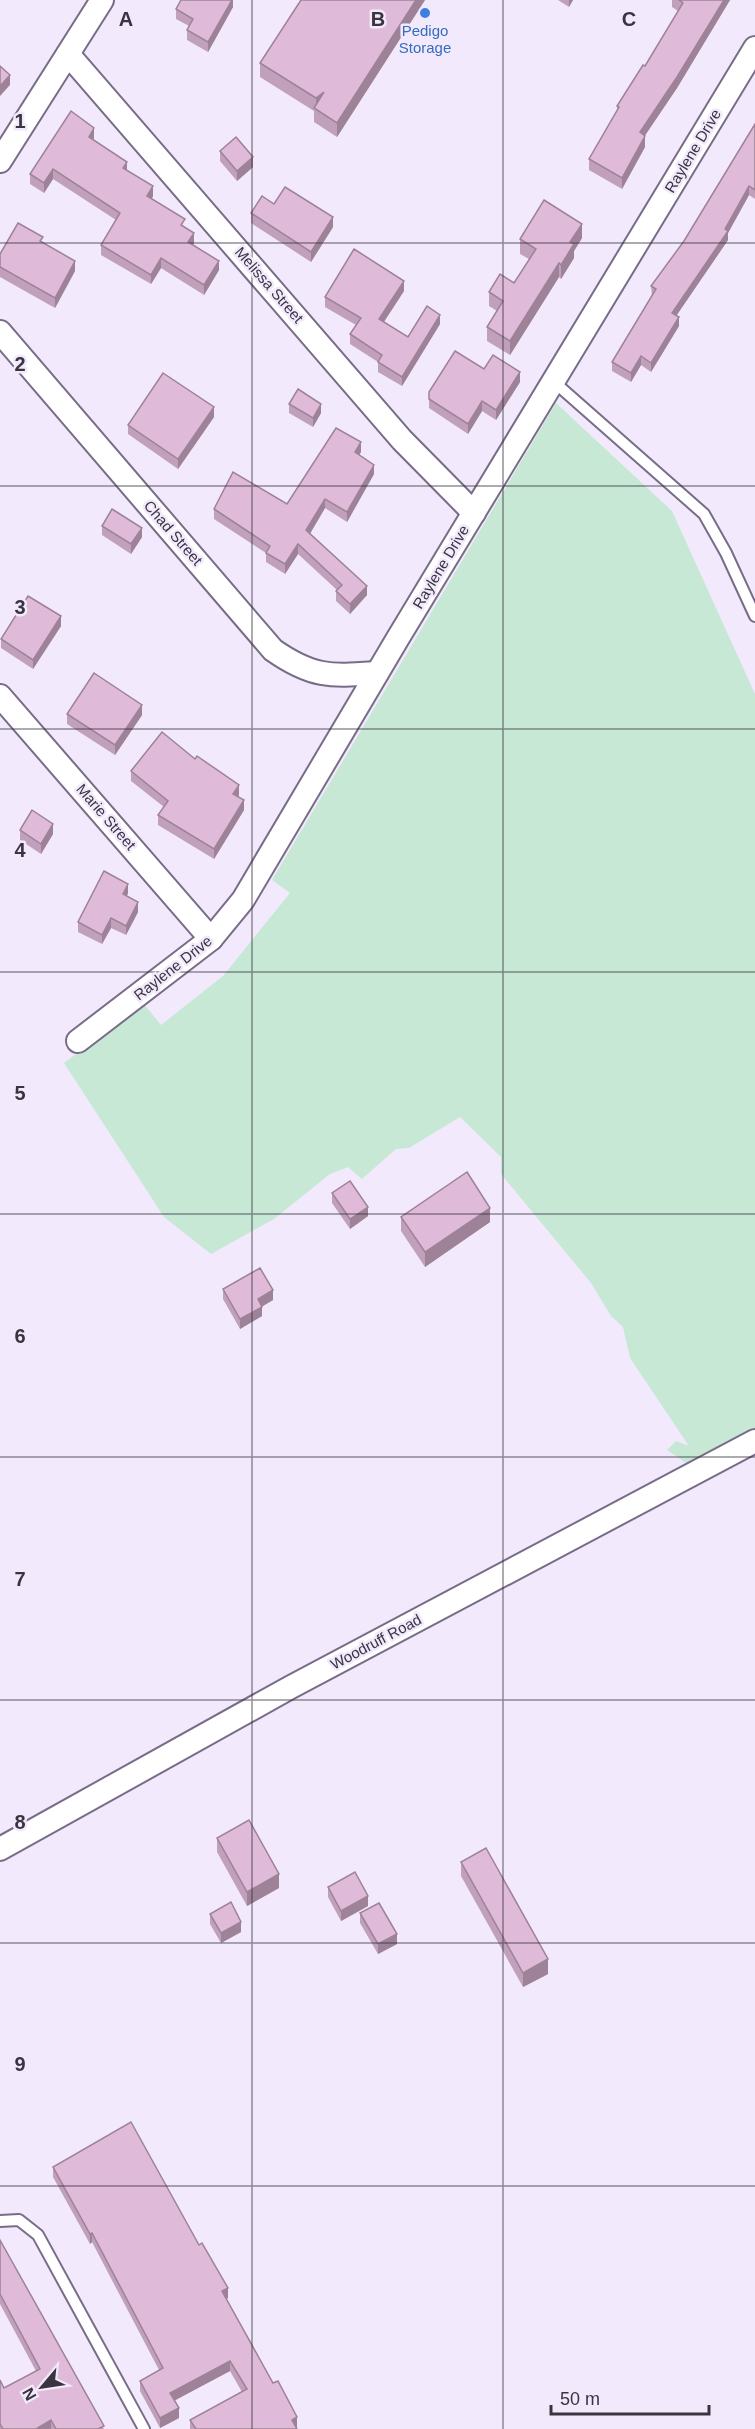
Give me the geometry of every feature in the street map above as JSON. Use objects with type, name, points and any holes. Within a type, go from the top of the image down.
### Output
[{"type":"street","points":[[0,161],[102,0]]},
{"type":"street","name":"Raylene Drive","points":[[78,1041],[211,939],[243,900],[377,673],[755,48]]},
{"type":"street","name":"Melissa Street","points":[[68,54],[402,440],[474,513]]},
{"type":"street","name":"Chad Street","points":[[0,332],[273,650],[291,663],[311,672],[335,676],[377,673]]},
{"type":"street","name":"Marie Street","points":[[0,696],[211,939]]},
{"type":"street","name":"Woodruff Road","points":[[0,1849],[291,1687],[755,1441]]},
{"type":"lane","points":[[554,381],[704,514],[726,553],[755,616]]},
{"type":"lane","points":[[0,2221],[20,2220],[38,2235],[144,2429]]},
{"type":"green space","points":[[556,403],[672,511],[755,694],[755,1432],[692,1467],[667,1450],[676,1441],[689,1446],[630,1358],[623,1327],[611,1316],[591,1283],[501,1174],[501,1157],[460,1117],[409,1148],[396,1149],[362,1179],[348,1167],[330,1174],[274,1219],[211,1254],[164,1217],[64,1063],[144,1004],[161,1025],[223,976],[290,893],[272,880]]},
{"type":"building","points":[[181,0],[232,0],[208,42],[187,30],[193,19],[176,9]]},
{"type":"building","points":[[301,0],[416,0],[337,123],[314,108],[324,92],[316,98],[260,63]]},
{"type":"building","points":[[679,0],[724,0],[640,132],[645,136],[622,178],[589,159],[619,107],[617,106],[643,65],[645,66],[683,3]]},
{"type":"building","points":[[0,66],[10,75],[0,86]]},
{"type":"building","points":[[71,111],[94,128],[89,137],[127,162],[123,168],[153,186],[147,196],[185,219],[181,225],[194,233],[188,242],[219,261],[204,285],[161,258],[151,275],[101,245],[120,213],[53,169],[44,183],[30,174]]},
{"type":"building","points":[[755,124],[755,190],[749,186],[725,229],[728,231],[672,313],[679,317],[651,363],[641,356],[631,373],[612,362],[656,289],[651,286],[684,241]]},
{"type":"building","points":[[236,137],[253,157],[237,171],[220,151]]},
{"type":"building","points":[[285,187],[333,217],[311,252],[251,213],[262,196],[274,204]]},
{"type":"building","points":[[544,200],[582,224],[570,242],[574,244],[561,265],[559,263],[510,341],[487,327],[503,301],[489,292],[500,274],[514,283],[536,249],[520,239]]},
{"type":"building","points":[[18,223],[43,237],[40,241],[75,261],[55,298],[0,267],[0,254]]},
{"type":"building","points":[[354,249],[404,281],[379,319],[408,337],[427,306],[440,315],[402,377],[378,362],[382,355],[350,334],[361,318],[325,297]]},
{"type":"building","points":[[455,351],[484,369],[493,355],[520,372],[496,410],[482,401],[468,424],[429,399],[429,392]]},
{"type":"building","points":[[163,373],[214,407],[178,459],[128,425]]},
{"type":"building","points":[[298,389],[321,404],[313,418],[289,404]]},
{"type":"building","points":[[336,428],[361,442],[355,452],[374,465],[347,512],[325,499],[306,530],[367,586],[350,604],[336,591],[342,585],[298,544],[285,564],[266,553],[270,546],[214,509],[233,472],[287,504]]},
{"type":"building","points":[[112,509],[142,528],[131,544],[102,526]]},
{"type":"building","points":[[28,596],[61,616],[33,660],[1,639]]},
{"type":"building","points":[[94,673],[142,705],[115,745],[67,714]]},
{"type":"building","points":[[162,732],[195,759],[197,756],[239,785],[233,794],[244,800],[214,849],[158,815],[168,801],[131,771]]},
{"type":"building","points":[[32,810],[53,824],[41,844],[20,830]]},
{"type":"building","points":[[104,871],[128,884],[123,894],[138,902],[126,926],[111,918],[102,935],[78,922]]},
{"type":"building","points":[[467,1172],[490,1208],[425,1252],[401,1217]]},
{"type":"building","points":[[350,1181],[368,1207],[350,1219],[332,1193]]},
{"type":"building","points":[[260,1268],[273,1290],[258,1299],[262,1307],[240,1319],[223,1289]]},
{"type":"building","points":[[249,1820],[279,1874],[247,1892],[217,1838]]},
{"type":"building","points":[[486,1848],[548,1959],[523,1973],[461,1862]]},
{"type":"building","points":[[355,1872],[368,1896],[341,1911],[328,1887]]},
{"type":"building","points":[[231,1902],[241,1922],[221,1933],[210,1914]]},
{"type":"building","points":[[379,1903],[397,1934],[378,1944],[360,1913]]},
{"type":"building","points":[[131,2122],[199,2245],[202,2243],[228,2288],[222,2291],[273,2383],[278,2381],[297,2417],[292,2420],[297,2429],[196,2429],[190,2420],[247,2389],[230,2361],[170,2393],[179,2408],[160,2418],[140,2381],[163,2368],[92,2233],[90,2234],[53,2167]]},
{"type":"building","points":[[0,2240],[104,2426],[98,2429],[56,2429],[51,2420],[36,2429],[3,2429],[0,2424],[0,2380],[4,2388],[40,2369],[0,2294]]},
{"type":"place","name":"Pedigo Storage","points":[[425,13]]}]
